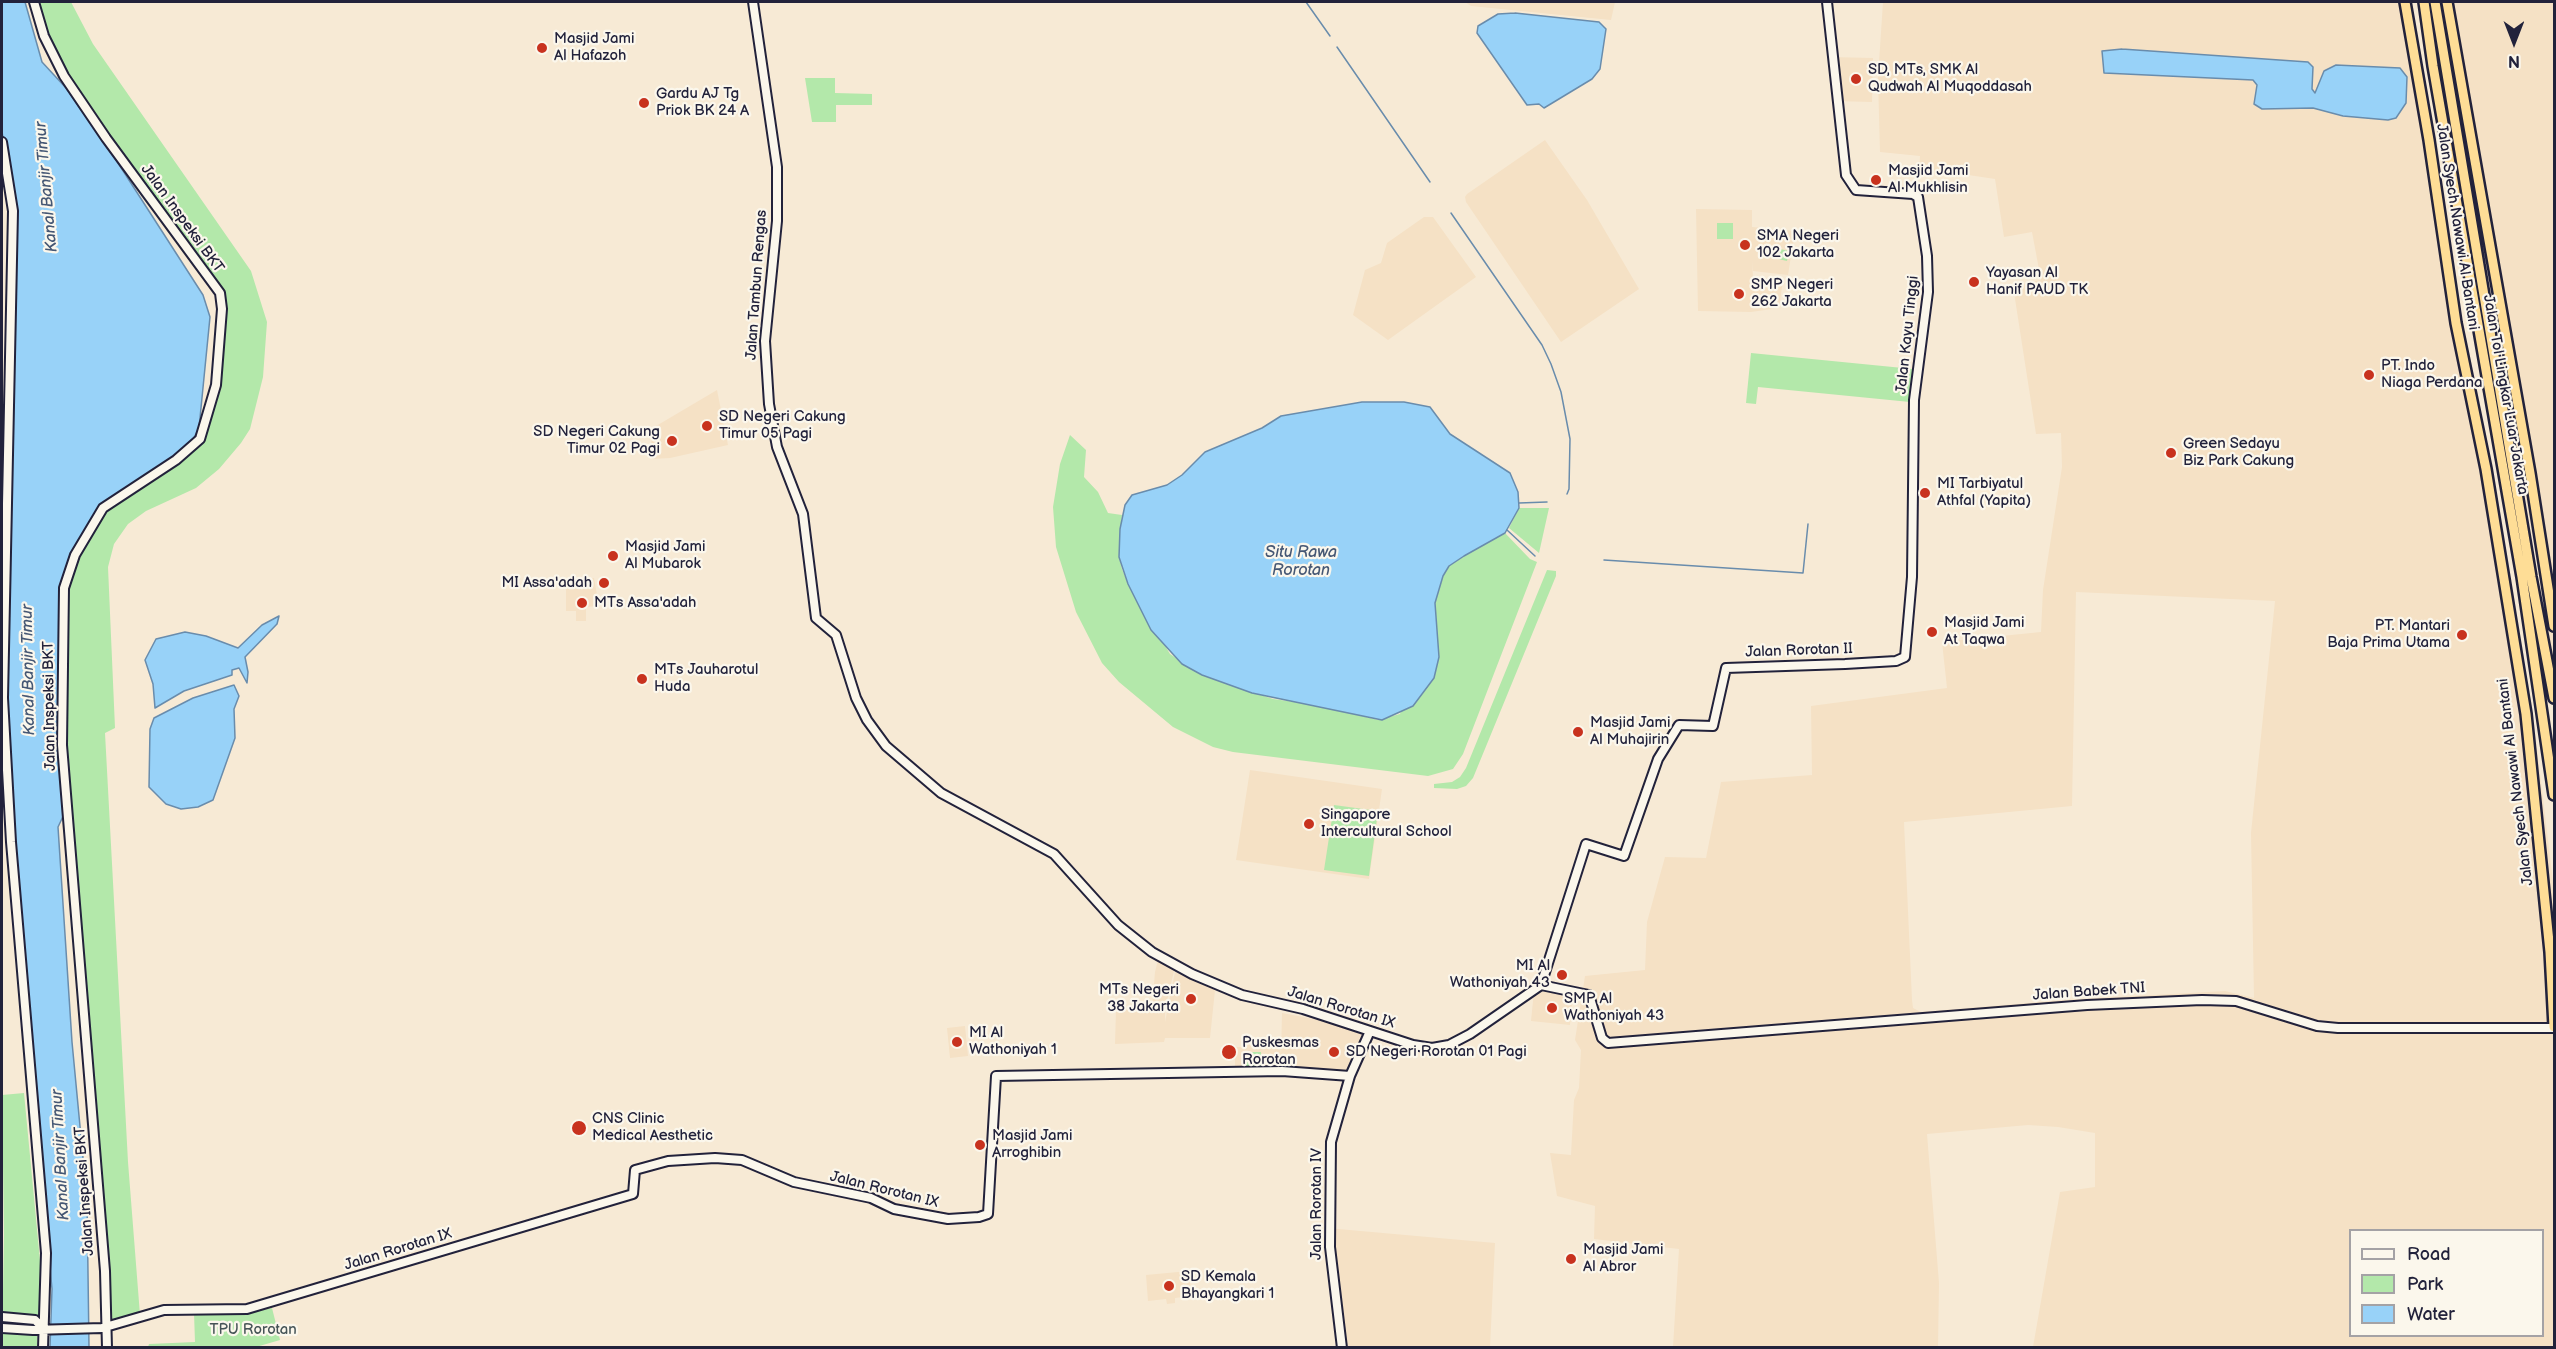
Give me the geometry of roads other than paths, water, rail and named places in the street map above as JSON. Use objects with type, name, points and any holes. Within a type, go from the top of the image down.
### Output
[{"type":"highway","name":"Jalan Syech Nawawi Al Bantani","points":[[2405,2],[2429,140],[2456,323],[2486,469],[2526,714],[2550,952],[2554,1028]]},
{"type":"highway","name":"Jalan Tol Lingkar Luar Jakarta","points":[[2424,2],[2433,66],[2522,577],[2554,795]]},
{"type":"highway","name":"Jalan Tol Lingkar Luar Jakarta","points":[[2435,2],[2443,63],[2531,577],[2554,698]]},
{"type":"highway","name":"Jalan Syech Nawawi Al Bantani","points":[[2446,2],[2530,473],[2554,626]]},
{"type":"street","name":"Jalan Inspeksi BKT","points":[[33,2],[44,36],[64,76],[106,138],[220,293],[222,309],[216,385],[200,439],[176,460],[103,508],[75,555],[64,588],[62,745],[93,1113],[107,1347]]},
{"type":"street","name":"Jalan Tambun Rengas","points":[[753,2],[771,117],[777,194],[774,253],[768,292],[765,370],[777,447],[803,513],[816,618],[835,633],[861,709],[886,746],[941,793],[999,827],[1048,849]]},
{"type":"street","name":"Jalan Kayu Tinggi","points":[[1827,2],[1846,175],[1856,190],[1913,194],[1919,200],[1929,284],[1914,400],[1913,554]]},
{"type":"street","points":[[2,142],[13,211],[3,698],[10,842],[46,1253],[46,1328],[43,1347]]},
{"type":"street","name":"Jalan Rorotan II","points":[[1541,985],[1586,843],[1624,856],[1653,770],[1679,725],[1713,726],[1725,670],[1730,667],[1845,664],[1903,659],[1908,635],[1913,554]]},
{"type":"street","name":"Jalan Rorotan IX","points":[[1048,849],[1118,925],[1152,952],[1229,990],[1303,1009],[1421,1047],[1449,1045],[1470,1034],[1541,985]]},
{"type":"street","name":"Jalan Babek TNI","points":[[1541,985],[1557,991],[1589,995],[1603,1041],[1624,1042],[2088,1005],[2220,1000],[2252,1005],[2317,1026],[2338,1028],[2554,1028]]},
{"type":"street","name":"Jalan Rorotan IV","points":[[1342,1347],[1331,1269],[1329,1157],[1333,1129],[1350,1076],[1370,1031]]},
{"type":"street","name":"Jalan Rorotan IX","points":[[2,1328],[33,1330],[105,1327],[145,1313],[164,1310],[247,1309],[633,1194],[635,1170],[668,1161],[715,1158],[742,1160],[794,1182],[871,1198],[894,1209],[948,1219],[984,1215],[988,1214],[996,1076],[1282,1071],[1350,1076]]},
{"type":"street","points":[[2,1317],[35,1320],[46,1328]]},
{"type":"street","points":[[38,1347],[46,1328]]},
{"type":"water","name":"Kanal Banjir Timur","points":[[2,2],[25,2],[42,62],[66,88],[118,163],[203,295],[210,317],[199,428],[190,445],[179,458],[108,504],[68,571],[62,641],[67,808],[58,827],[72,1042],[87,1200],[89,1347],[50,1347],[52,1289],[19,935],[3,701],[10,178],[2,132]]},
{"type":"water","points":[[1515,13],[1599,22],[1606,29],[1600,69],[1592,79],[1544,108],[1539,104],[1527,105],[1477,33],[1478,26],[1498,14]]},
{"type":"water","points":[[2122,49],[2308,62],[2313,67],[2312,89],[2315,93],[2324,71],[2336,65],[2400,68],[2407,77],[2406,103],[2396,118],[2388,120],[2343,116],[2313,108],[2262,109],[2254,104],[2257,85],[2253,80],[2104,73],[2102,51]]},
{"type":"water","name":"Situ Rawa Rorotan","points":[[1362,402],[1404,402],[1430,407],[1450,434],[1510,473],[1518,492],[1519,508],[1505,533],[1449,566],[1443,576],[1435,603],[1439,657],[1434,678],[1413,706],[1382,720],[1252,693],[1202,675],[1182,664],[1151,630],[1128,584],[1119,557],[1120,529],[1125,505],[1132,495],[1167,485],[1182,475],[1205,452],[1262,428],[1281,416]]},
{"type":"water","points":[[279,616],[277,624],[245,657],[248,672],[247,683],[239,668],[232,670],[232,675],[184,691],[155,708],[153,684],[145,660],[156,639],[185,632],[206,636],[238,648],[262,625]]},
{"type":"water","points":[[234,685],[239,696],[234,709],[235,738],[213,800],[198,807],[181,809],[166,804],[149,787],[150,729],[154,718],[193,698]]},
{"type":"waterway","points":[[1306,2],[1330,36]]},
{"type":"waterway","points":[[1337,47],[1430,182]]},
{"type":"waterway","points":[[1451,213],[1542,345],[1551,364],[1561,392],[1570,439],[1567,494]]},
{"type":"waterway","points":[[1519,503],[1547,502]]},
{"type":"waterway","points":[[1604,560],[1803,573],[1808,524]]},
{"type":"waterway","points":[[1507,530],[1535,556]]},
{"type":"place","name":"Masjid Jami Al Hafazoh","points":[[542,48]]},
{"type":"place","name":"SD, MTs, SMK Al Qudwah Al Muqoddasah","points":[[1856,79]]},
{"type":"place","name":"Gardu AJ Tg Priok BK 24 A","points":[[644,103]]},
{"type":"place","name":"Masjid Jami Al Mukhlisin","points":[[1876,180]]},
{"type":"place","name":"SMA Negeri 102 Jakarta","points":[[1745,245]]},
{"type":"place","name":"Yayasan Al Hanif PAUD TK","points":[[1974,282]]},
{"type":"place","name":"SMP Negeri 262 Jakarta","points":[[1739,294]]},
{"type":"place","name":"PT. Indo Niaga Perdana","points":[[2369,375]]},
{"type":"place","name":"SD Negeri Cakung Timur 05 Pagi","points":[[707,426]]},
{"type":"place","name":"SD Negeri Cakung Timur 02 Pagi","points":[[672,441]]},
{"type":"place","name":"Green Sedayu Biz Park Cakung","points":[[2171,453]]},
{"type":"place","name":"MI Tarbiyatul Athfal (Yapita)","points":[[1925,493]]},
{"type":"place","name":"Masjid Jami Al Mubarok","points":[[613,556]]},
{"type":"place","name":"MI Assa'adah","points":[[604,583]]},
{"type":"place","name":"MTs Assa'adah","points":[[582,603]]},
{"type":"place","name":"Masjid Jami At Taqwa","points":[[1932,632]]},
{"type":"place","name":"PT. Mantari Baja Prima Utama","points":[[2462,635]]},
{"type":"place","name":"MTs Jauharotul Huda","points":[[642,679]]},
{"type":"place","name":"Masjid Jami Al Muhajirin","points":[[1578,732]]},
{"type":"place","name":"Singapore Intercultural School","points":[[1309,824]]},
{"type":"place","name":"MI Al Wathoniyah 43","points":[[1562,975]]},
{"type":"place","name":"MTs Negeri 38 Jakarta","points":[[1191,999]]},
{"type":"place","name":"SMP Al Wathoniyah 43","points":[[1552,1008]]},
{"type":"place","name":"MI Al Wathoniyah 1","points":[[957,1042]]},
{"type":"place","name":"Puskesmas Rorotan","points":[[1229,1052]]},
{"type":"place","name":"SD Negeri Rorotan 01 Pagi","points":[[1334,1052]]},
{"type":"place","name":"CNS Clinic Medical Aesthetic","points":[[579,1128]]},
{"type":"place","name":"Masjid Jami Arroghibin","points":[[980,1145]]},
{"type":"place","name":"Masjid Jami Al Abror","points":[[1571,1259]]},
{"type":"place","name":"SD Kemala Bhayangkari 1","points":[[1169,1286]]},
{"type":"park label","name":"TPU Rorotan","points":[[253,1330]]}]
